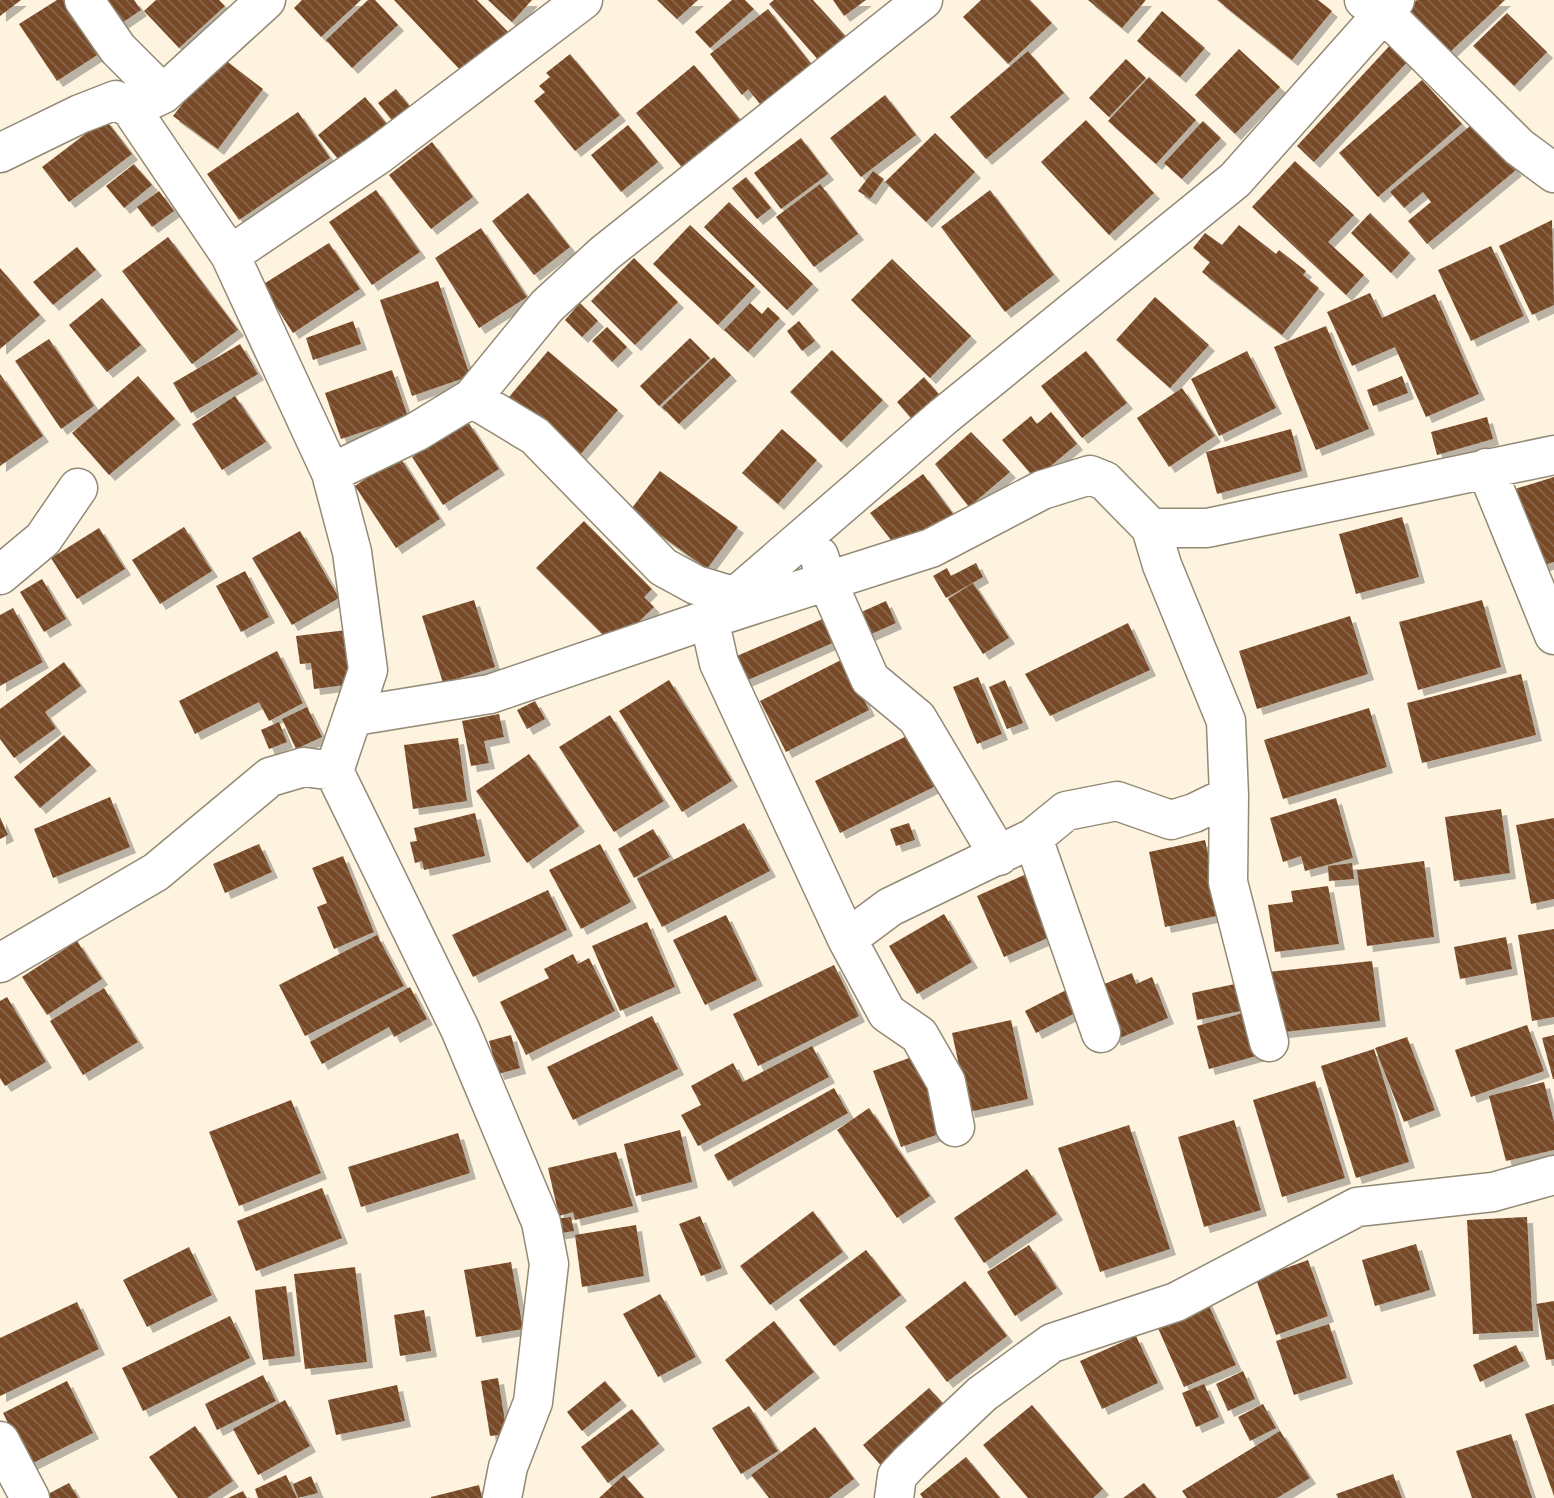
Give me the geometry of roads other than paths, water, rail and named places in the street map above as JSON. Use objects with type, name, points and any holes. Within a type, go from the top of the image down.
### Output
[{"type":"street","points":[[84,0],[118,49],[230,255],[331,472],[352,552],[368,670],[355,716],[334,771],[460,1029],[541,1222],[549,1264],[533,1402],[508,1467],[502,1498]]},
{"type":"street","points":[[0,153],[80,114],[116,100],[147,102],[266,0]]},
{"type":"street","points":[[230,255],[378,155],[583,0]]},
{"type":"street","points":[[331,472],[416,432],[472,398],[547,306],[605,253],[923,0]]},
{"type":"street","points":[[955,1127],[946,1082],[919,1035],[887,1013],[847,939],[719,663],[723,608],[944,416],[1235,180],[1381,4],[1519,147],[1554,173]]},
{"type":"street","points":[[472,398],[535,436],[663,567],[696,585],[723,608]]},
{"type":"street","points":[[1152,528],[1207,528],[1554,455]]},
{"type":"street","points":[[1486,468],[1554,635]]},
{"type":"street","points":[[355,716],[490,694],[723,608],[827,581],[931,548],[1042,490],[1090,475],[1105,481],[1152,528],[1162,565],[1226,722],[1228,882],[1269,1042]]},
{"type":"street","points":[[0,575],[43,538],[78,488]]},
{"type":"street","points":[[811,532],[827,581],[870,679],[917,718],[999,856]]},
{"type":"street","points":[[0,963],[156,872],[270,777],[304,767],[334,771]]},
{"type":"street","points":[[847,939],[890,907],[1033,838],[1066,811],[1117,801],[1171,820],[1194,813],[1229,796]]},
{"type":"street","points":[[1033,838],[1101,1033]]},
{"type":"street","points":[[894,1498],[897,1476],[910,1462],[982,1394],[1052,1343],[1176,1302],[1357,1207],[1493,1192],[1554,1175]]},
{"type":"street","points":[[0,1441],[30,1498]]}]
